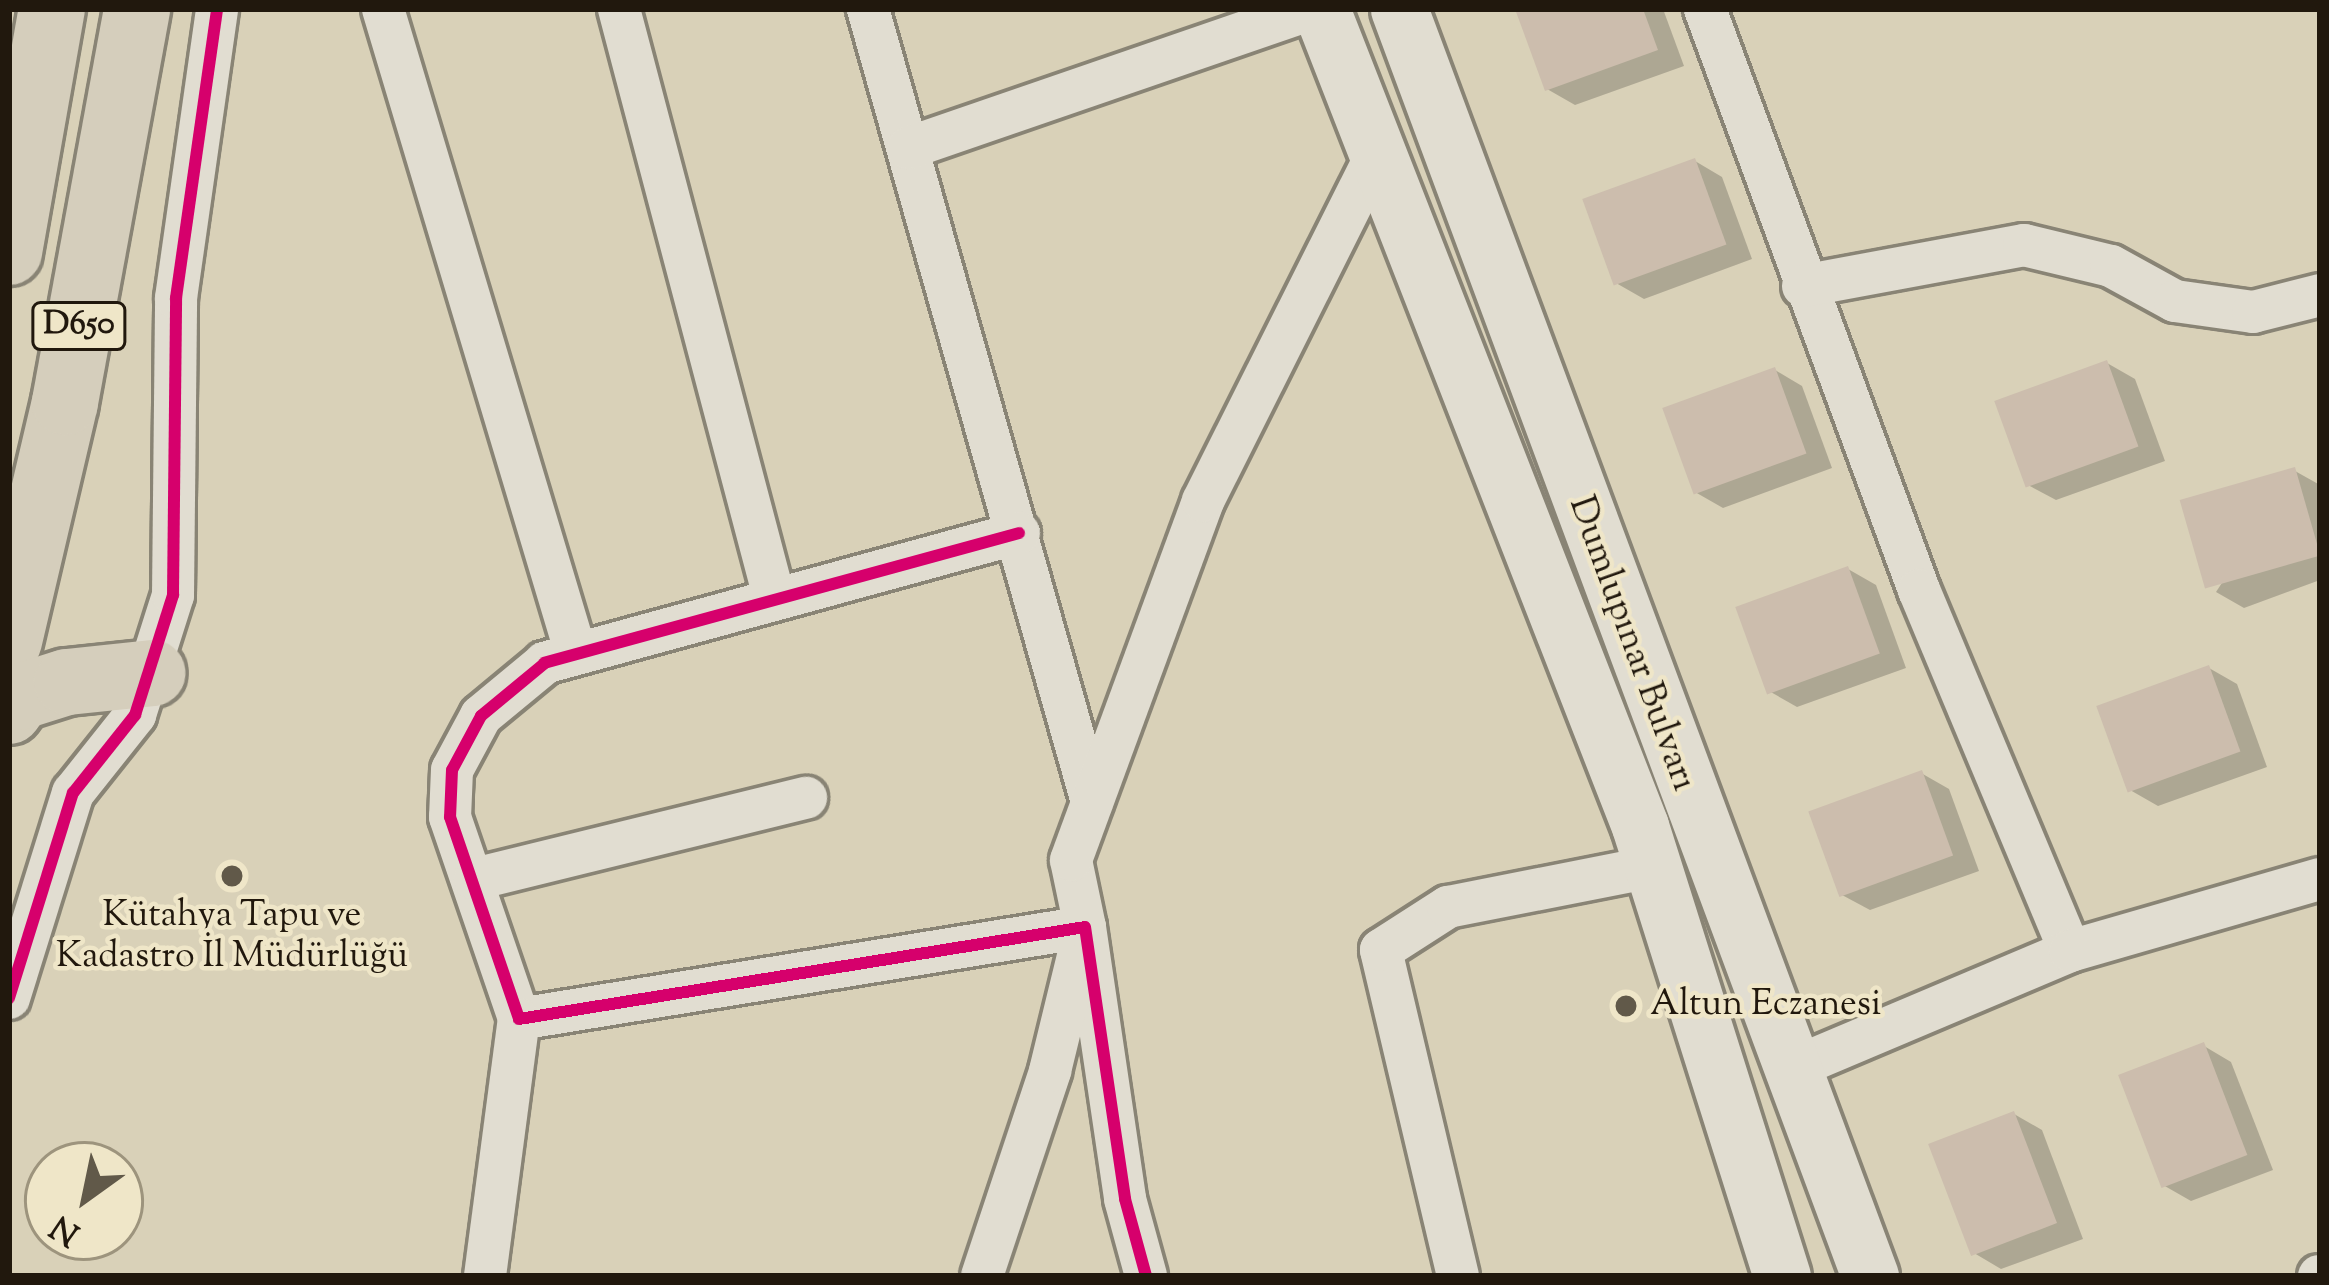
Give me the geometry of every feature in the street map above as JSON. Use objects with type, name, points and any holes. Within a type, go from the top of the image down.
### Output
[{"type":"highway","name":"D650","points":[[9,252],[52,9]]},
{"type":"highway","name":"D650","points":[[9,641],[65,402],[137,9]]},
{"type":"highway","points":[[9,711],[19,697],[67,682],[153,673]]},
{"type":"main road","name":"Dumlupınar Bulvarı","points":[[1317,9],[1652,867],[1782,1276]]},
{"type":"main road","name":"Dumlupınar Bulvarı","points":[[1400,9],[1870,1276]]},
{"type":"street","points":[[9,998],[73,793],[134,715],[153,673],[173,595],[176,298],[217,9]]},
{"type":"street","points":[[383,9],[575,650]]},
{"type":"street","points":[[619,9],[774,597]]},
{"type":"street","points":[[868,9],[1092,802]]},
{"type":"street","points":[[908,148],[1317,9]]},
{"type":"street","points":[[1705,9],[1803,286],[2070,951]]},
{"type":"street","points":[[1146,1276],[1125,1199],[1071,860],[1203,501],[1376,156]]},
{"type":"street","points":[[1803,286],[2024,245],[2111,266],[2175,301],[2254,312],[2320,295]]},
{"type":"street","points":[[485,1276],[520,1019],[450,817],[452,770],[481,716],[544,663],[575,650],[1019,533]]},
{"type":"street","points":[[475,879],[806,798]]},
{"type":"street","points":[[1459,1276],[1381,950],[1448,907],[1652,867]]},
{"type":"street","points":[[1791,1069],[2070,951],[2320,879]]},
{"type":"street","points":[[520,1019],[1085,927]]},
{"type":"street","points":[[982,1276],[1050,1071],[1085,927]]},
{"type":"building","points":[[1515,9],[1643,9],[1658,50],[1545,91]]},
{"type":"building","points":[[1695,158],[1726,244],[1614,285],[1582,199]]},
{"type":"building","points":[[2107,360],[2138,446],[2026,487],[1994,401]]},
{"type":"building","points":[[1775,367],[1806,453],[1694,494],[1662,408]]},
{"type":"building","points":[[2295,467],[2320,556],[2205,589],[2180,500]]},
{"type":"building","points":[[1848,566],[1880,653],[1767,694],[1735,607]]},
{"type":"building","points":[[2209,665],[2240,751],[2128,792],[2096,706]]},
{"type":"building","points":[[1922,770],[1953,856],[1839,897],[1808,811]]},
{"type":"building","points":[[2204,1042],[2247,1155],[2161,1188],[2118,1075]]},
{"type":"building","points":[[2014,1111],[2057,1223],[1971,1256],[1928,1144]]},
{"type":"cycle path","points":[[9,998],[73,793],[135,715],[173,595],[176,298],[217,9]]},
{"type":"cycle path","points":[[1019,533],[545,663],[481,716],[452,770],[450,817],[519,1019],[1085,927],[1125,1199],[1146,1276]]},
{"type":"place","name":"Kütahya Tapu ve Kadastro İl Müdürlüğü","points":[[232,876]]},
{"type":"place","name":"Altun Eczanesi","points":[[1626,1006]]}]
